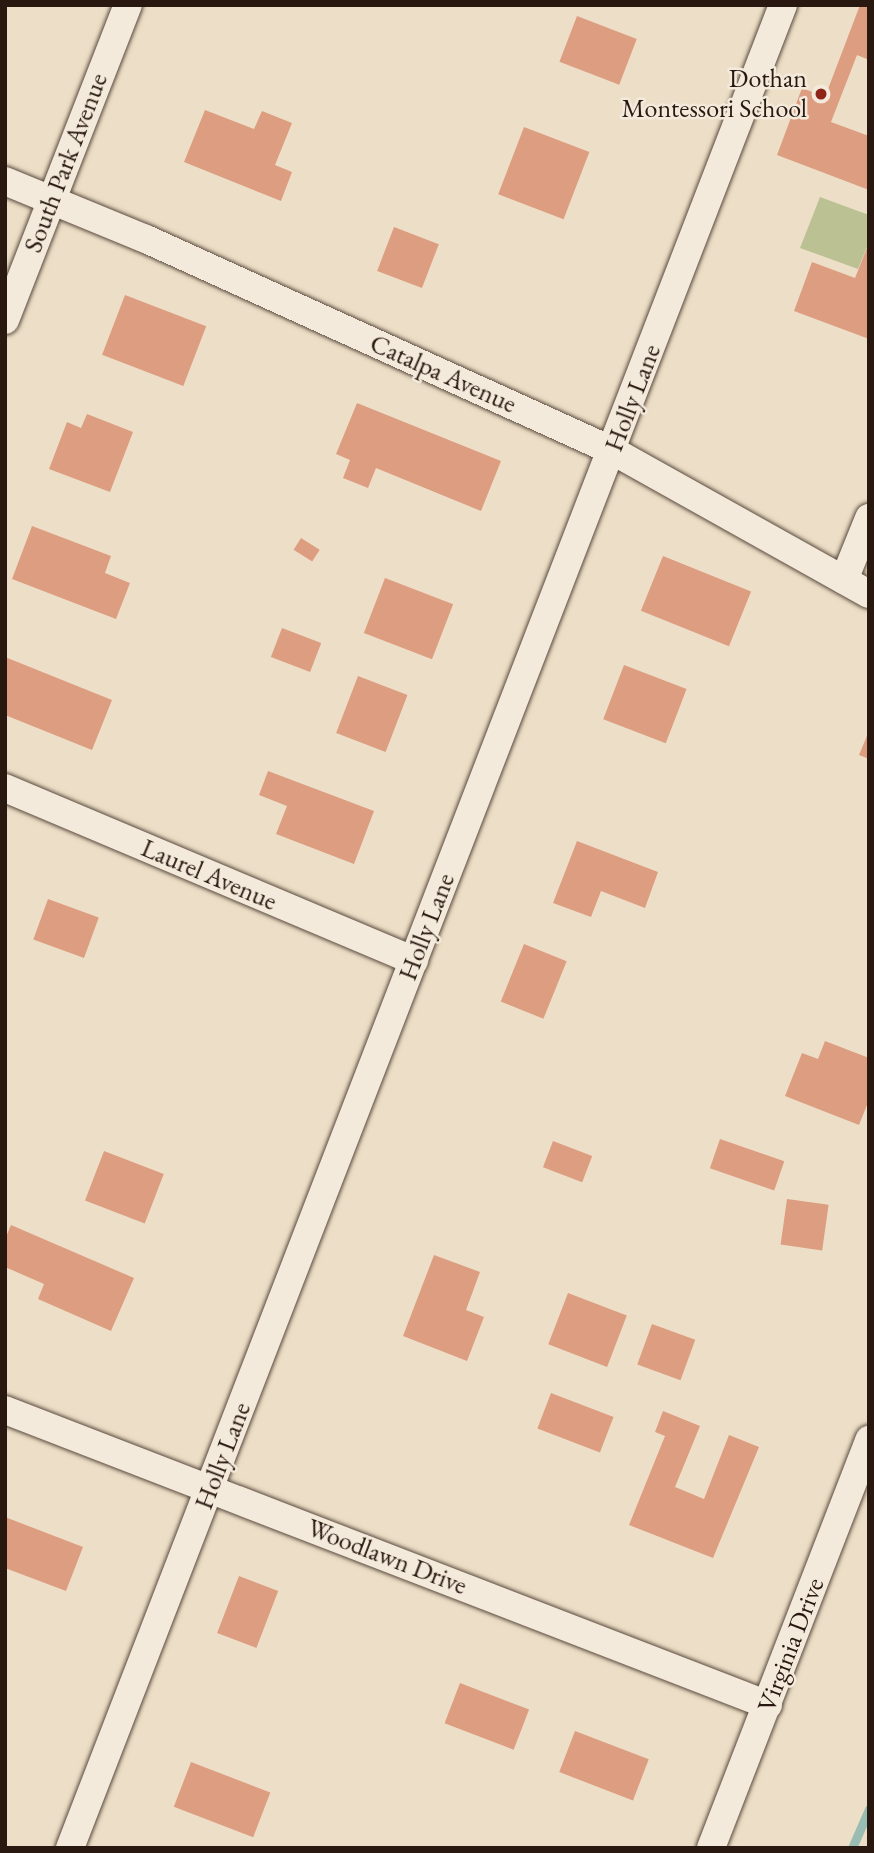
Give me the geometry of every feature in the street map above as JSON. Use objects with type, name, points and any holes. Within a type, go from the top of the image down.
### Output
[{"type":"street","name":"South Park Avenue","points":[[5,320],[128,5]]},
{"type":"street","name":"Holly Lane","points":[[70,1848],[613,452],[783,5]]},
{"type":"street","name":"Catalpa Avenue","points":[[5,181],[52,199],[613,452],[869,594]]},
{"type":"street","points":[[844,580],[869,518]]},
{"type":"street","name":"Laurel Avenue","points":[[5,788],[414,961]]},
{"type":"street","name":"Woodlawn Drive","points":[[5,1410],[768,1705]]},
{"type":"street","name":"Virginia Drive","points":[[711,1848],[869,1440]]},
{"type":"green space","points":[[820,197],[869,215],[869,242],[858,269],[800,248]]},
{"type":"building","points":[[860,5],[869,5],[869,60],[857,55],[831,122],[869,136],[869,190],[777,155],[802,88],[825,97]]},
{"type":"building","points":[[577,16],[637,39],[619,85],[559,62]]},
{"type":"building","points":[[205,110],[254,129],[262,111],[292,123],[275,165],[292,172],[281,201],[184,162]]},
{"type":"building","points":[[524,127],[589,152],[564,219],[498,194]]},
{"type":"building","points":[[394,227],[439,244],[422,288],[377,271]]},
{"type":"building","points":[[869,243],[869,339],[794,311],[812,262],[855,278]]},
{"type":"building","points":[[125,295],[206,326],[183,386],[102,355]]},
{"type":"building","points":[[357,403],[501,461],[481,511],[376,468],[368,488],[343,478],[350,460],[336,454]]},
{"type":"building","points":[[87,414],[133,432],[110,492],[49,469],[67,422],[81,428]]},
{"type":"building","points":[[32,526],[111,556],[105,573],[130,583],[116,619],[12,579]]},
{"type":"building","points":[[301,538],[320,550],[312,562],[294,550]]},
{"type":"building","points":[[663,556],[751,592],[729,646],[641,611]]},
{"type":"building","points":[[385,578],[453,604],[432,659],[364,633]]},
{"type":"building","points":[[282,628],[321,643],[310,672],[271,657]]},
{"type":"building","points":[[5,657],[112,700],[92,750],[5,715]]},
{"type":"building","points":[[624,665],[687,689],[666,743],[603,719]]},
{"type":"building","points":[[358,676],[407,695],[386,752],[336,733]]},
{"type":"building","points":[[869,731],[869,759],[859,755]]},
{"type":"building","points":[[268,771],[374,811],[354,864],[276,834],[287,806],[259,795]]},
{"type":"building","points":[[577,841],[658,872],[645,908],[601,891],[591,917],[553,903]]},
{"type":"building","points":[[48,899],[99,917],[84,958],[33,939]]},
{"type":"building","points":[[524,944],[567,961],[543,1019],[501,1001]]},
{"type":"building","points":[[825,1041],[869,1058],[869,1100],[859,1125],[785,1096],[802,1053],[818,1059]]},
{"type":"building","points":[[720,1139],[784,1161],[774,1190],[710,1168]]},
{"type":"building","points":[[553,1141],[592,1156],[582,1182],[543,1167]]},
{"type":"building","points":[[104,1151],[164,1174],[145,1223],[85,1200]]},
{"type":"building","points":[[787,1199],[829,1205],[822,1250],[781,1245]]},
{"type":"building","points":[[11,1225],[134,1278],[111,1331],[38,1299],[44,1284],[5,1267],[5,1239]]},
{"type":"building","points":[[434,1255],[480,1272],[466,1310],[484,1317],[467,1361],[403,1336]]},
{"type":"building","points":[[568,1293],[627,1316],[607,1367],[548,1344]]},
{"type":"building","points":[[652,1324],[695,1340],[681,1380],[637,1364]]},
{"type":"building","points":[[551,1393],[614,1417],[600,1452],[537,1428]]},
{"type":"building","points":[[663,1411],[700,1426],[675,1487],[704,1499],[729,1435],[759,1447],[713,1558],[629,1525],[665,1436],[655,1432]]},
{"type":"building","points":[[5,1517],[83,1547],[66,1591],[5,1568]]},
{"type":"building","points":[[239,1576],[278,1591],[256,1648],[217,1633]]},
{"type":"building","points":[[460,1683],[529,1710],[514,1750],[445,1723]]},
{"type":"building","points":[[575,1731],[649,1759],[633,1800],[559,1772]]},
{"type":"building","points":[[191,1762],[270,1792],[253,1837],[174,1807]]},
{"type":"waterway","points":[[852,1848],[869,1809]]},
{"type":"place","name":"Dothan Montessori School","points":[[821,94]]}]
